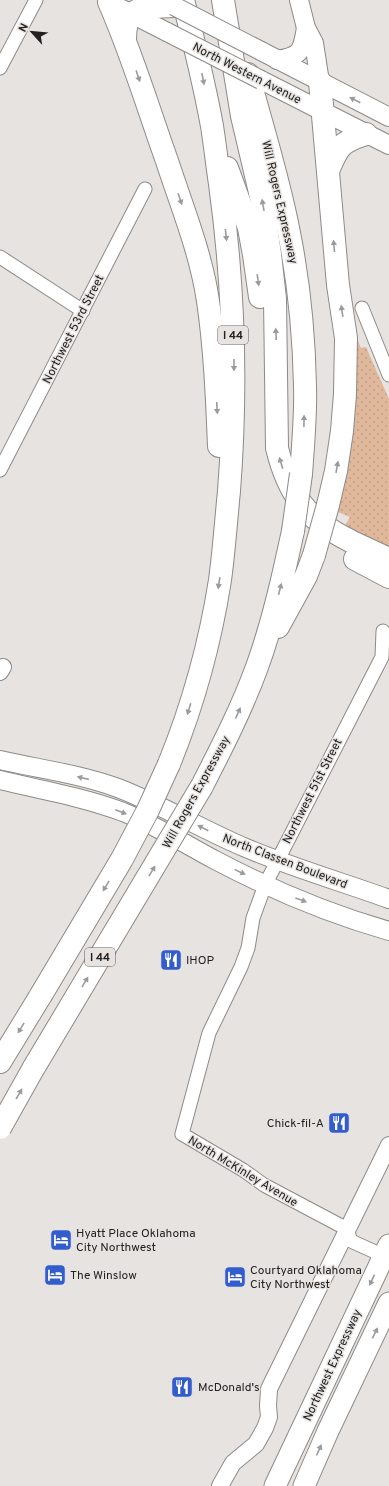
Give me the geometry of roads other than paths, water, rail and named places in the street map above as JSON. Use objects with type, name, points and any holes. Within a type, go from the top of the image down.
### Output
[{"type":"highway","name":"Will Rogers Expressway","points":[[0,1128],[37,1062],[202,786],[226,741],[257,667],[284,575],[301,474],[305,411],[304,350],[299,298],[290,240],[271,157],[225,0]]},
{"type":"highway","points":[[225,0],[242,116],[262,202],[270,254],[275,298],[277,448],[280,462],[287,482],[303,506],[314,519],[345,539],[384,568],[389,583]]},
{"type":"highway","points":[[107,1],[125,39],[187,220],[199,260],[208,300],[215,366],[224,544]]},
{"type":"highway","points":[[125,39],[125,28],[131,13],[145,8],[170,3]]},
{"type":"highway","name":"I 44","points":[[0,1062],[122,860],[148,810],[184,728],[204,659],[220,582],[232,458],[234,407],[233,311],[224,219],[212,127],[199,61],[170,3]]},
{"type":"highway","points":[[257,667],[306,576],[314,555],[336,471],[342,431],[347,355],[346,338],[338,285],[320,82]]},
{"type":"highway","points":[[212,127],[248,228],[254,255],[260,297],[262,352],[262,436],[265,461],[270,479],[284,504],[303,527],[312,535],[330,546],[384,568]]},
{"type":"highway","points":[[328,171],[338,150],[345,142],[366,134]]},
{"type":"highway","name":"Northwest Expressway","points":[[275,1486],[386,1250]]},
{"type":"highway","name":"Northwest Expressway","points":[[304,1486],[328,1431],[389,1303]]},
{"type":"main road","points":[[299,0],[310,36],[320,82]]},
{"type":"main road","name":"North Western Avenue","points":[[107,1],[267,81],[323,112],[389,145]]},
{"type":"main road","name":"North Western Avenue","points":[[170,3],[299,72],[389,117]]},
{"type":"main road","points":[[277,60],[291,58],[300,51],[310,36]]},
{"type":"main road","points":[[267,81],[290,77],[299,72],[306,64],[310,36]]},
{"type":"main road","name":"North Classen Boulevard","points":[[0,760],[92,780],[116,788],[168,810],[216,835],[277,861],[389,899]]},
{"type":"main road","name":"North Classen Boulevard","points":[[0,780],[85,799],[125,813],[182,840],[215,860],[265,885],[371,926],[389,931]]},
{"type":"street","points":[[0,68],[36,0]]},
{"type":"street","name":"Northwest 53rd Street","points":[[0,470],[6,448],[83,311],[145,189]]},
{"type":"street","points":[[0,257],[83,311]]},
{"type":"street","points":[[362,308],[389,375]]},
{"type":"street","name":"Northwest 51st Street","points":[[182,1134],[209,1033],[241,967],[248,948],[253,918],[265,885],[382,657],[383,631]]},
{"type":"street","name":"North McKinley Avenue","points":[[182,1134],[243,1170],[264,1185],[348,1229],[351,1241],[386,1250]]},
{"type":"street","points":[[220,1486],[233,1463],[256,1444],[265,1428],[269,1417],[269,1389],[389,1145]]},
{"type":"place","name":"IHOP","points":[[171,960]]},
{"type":"place","name":"Chick-fil-A","points":[[339,1123]]},
{"type":"place","name":"Hyatt Place Oklahoma City Northwest","points":[[61,1240]]},
{"type":"place","name":"The Winslow","points":[[55,1275]]},
{"type":"place","name":"Courtyard Oklahoma City Northwest","points":[[235,1277]]},
{"type":"place","name":"McDonald's","points":[[182,1387]]}]
